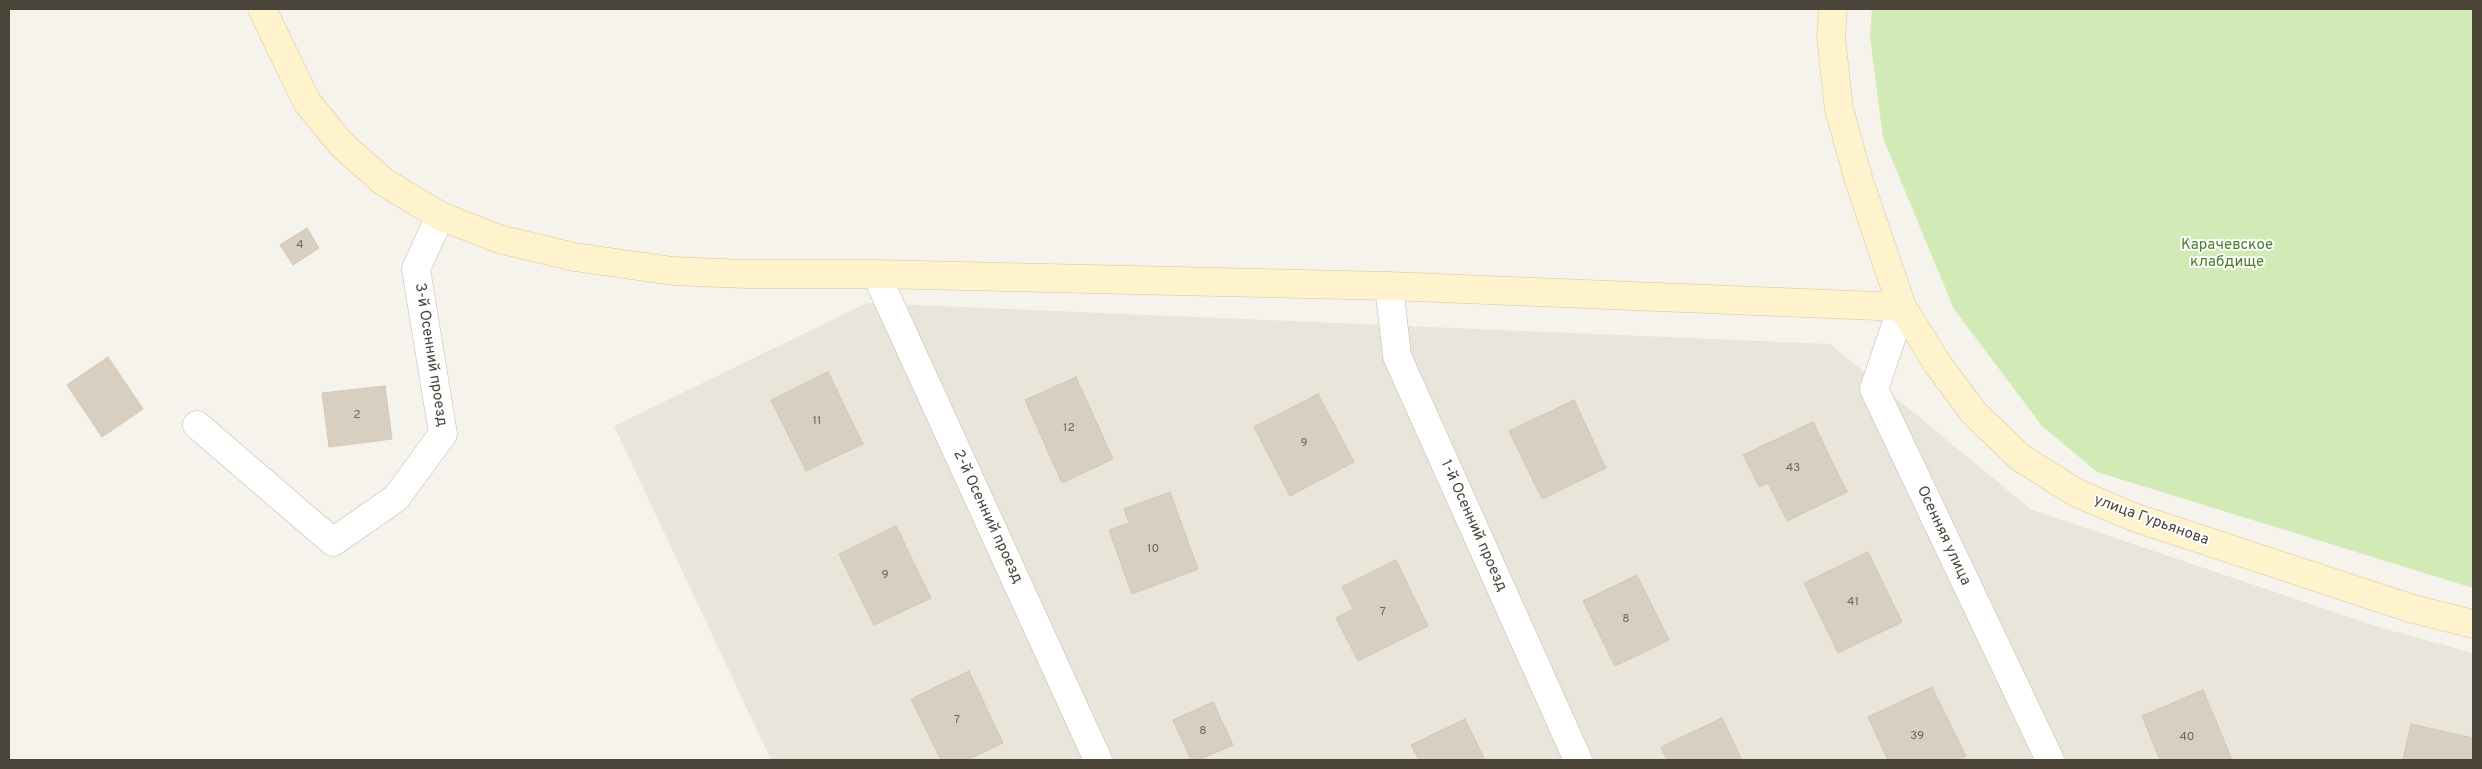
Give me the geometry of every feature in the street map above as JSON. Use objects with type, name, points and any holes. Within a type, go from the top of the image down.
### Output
[{"type":"street","points":[[262,9],[307,102],[342,145],[384,182],[440,216],[499,239],[574,257],[673,271],[746,274],[876,274],[1389,286],[1902,307]]},
{"type":"street","name":"улица Гурьянова","points":[[1833,9],[1831,38],[1839,110],[1859,181],[1902,307],[1937,363],[1974,413],[2021,458],[2075,492],[2133,517],[2412,609],[2473,624]]},
{"type":"street","name":"3-й Осенний проезд","points":[[197,425],[333,542],[396,498],[443,434],[416,269],[440,216]]},
{"type":"street","name":"2-й Осенний проезд","points":[[876,274],[1098,760]]},
{"type":"street","name":"1-й Осенний проезд","points":[[1389,286],[1397,356],[1578,760]]},
{"type":"street","name":"Осенняя улица","points":[[1902,307],[1874,389],[2050,760]]},
{"type":"shaded area","points":[[867,303],[1830,344],[2032,510],[2382,628],[2473,653],[2473,760],[771,760],[614,426]]},
{"type":"green space","name":"Карачевское клабдище","points":[[1872,9],[2473,9],[2473,588],[2097,472],[2042,426],[1954,309],[1883,138],[1870,36]]},
{"type":"building","points":[[307,228],[319,248],[293,265],[280,245]]},
{"type":"building","points":[[108,357],[143,409],[102,437],[67,385]]},
{"type":"building","points":[[828,372],[863,444],[806,471],[771,400]]},
{"type":"building","points":[[1076,377],[1113,459],[1062,483],[1025,400]]},
{"type":"building","points":[[385,386],[392,439],[329,447],[322,393]]},
{"type":"building","points":[[1318,394],[1354,462],[1290,496],[1254,427]]},
{"type":"building","points":[[1574,400],[1606,468],[1542,499],[1509,431]]},
{"type":"building","points":[[1813,422],[1847,492],[1787,521],[1768,483],[1759,487],[1743,455]]},
{"type":"building","points":[[1170,492],[1198,569],[1132,594],[1109,530],[1129,523],[1124,509]]},
{"type":"building","points":[[896,526],[931,598],[874,625],[839,554]]},
{"type":"building","points":[[1868,552],[1902,622],[1838,653],[1804,583]]},
{"type":"building","points":[[1396,560],[1428,626],[1358,661],[1336,618],[1353,609],[1342,587]]},
{"type":"building","points":[[1637,575],[1669,640],[1615,666],[1583,601]]},
{"type":"building","points":[[969,671],[1003,743],[967,760],[941,760],[911,699]]},
{"type":"building","points":[[1932,687],[1966,756],[1958,760],[1888,760],[1868,717]]},
{"type":"building","points":[[2203,690],[2232,760],[2160,760],[2142,716]]},
{"type":"building","points":[[1213,702],[1233,745],[1198,760],[1191,760],[1173,720]]},
{"type":"building","points":[[1722,718],[1742,760],[1667,760],[1661,747]]},
{"type":"building","points":[[1465,719],[1485,760],[1419,760],[1411,745]]},
{"type":"building","points":[[2411,724],[2473,738],[2473,760],[2403,760]]}]
